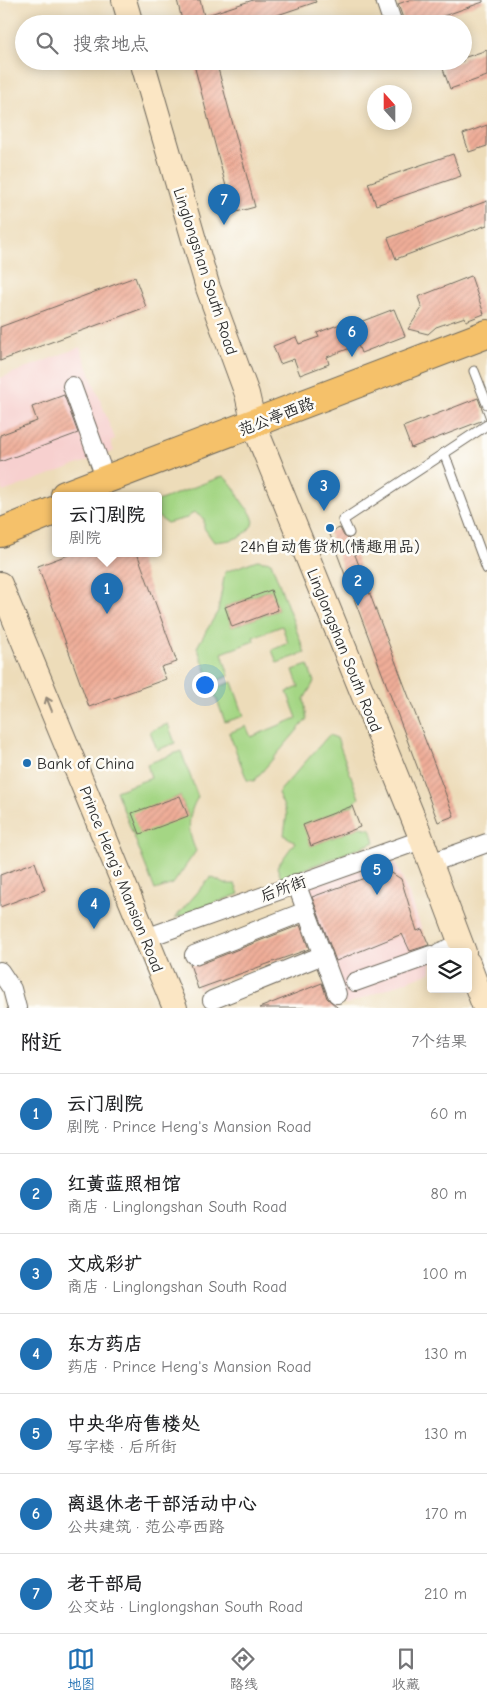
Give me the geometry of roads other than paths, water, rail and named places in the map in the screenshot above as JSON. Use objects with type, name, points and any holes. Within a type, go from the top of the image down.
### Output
[{"type":"main road","name":"范公亭西路","points":[[256,428],[487,334]]},
{"type":"main road","name":"范公亭西路","points":[[80,492],[100,488],[256,428],[487,344]]},
{"type":"main road","points":[[0,521],[52,501]]},
{"type":"main road","points":[[0,533],[52,512]]},
{"type":"street","points":[[124,0],[128,15]]},
{"type":"street","points":[[385,0],[389,15]]},
{"type":"street","name":"Linglongshan South Road","points":[[145,70],[208,288],[247,394],[256,428],[431,864],[456,948]]},
{"type":"street","points":[[72,386],[100,488]]},
{"type":"street","name":"Prince Heng's Mansion Road","points":[[0,584],[175,1008]]},
{"type":"street","name":"Prince Heng's Mansion Road","points":[[0,626],[157,1008]]},
{"type":"street","name":"后所街","points":[[146,938],[421,840]]},
{"type":"street","points":[[431,864],[487,843]]},
{"type":"street","points":[[296,883],[337,994]]},
{"type":"street","points":[[194,955],[306,911]]},
{"type":"street","points":[[212,1000],[323,955]]},
{"type":"street","points":[[355,982],[427,956]]},
{"type":"street","points":[[0,970],[12,989],[17,1008]]},
{"type":"street","name":"Linglongshan South Road","points":[[472,982],[485,1008]]},
{"type":"lane","points":[[474,371],[487,404]]},
{"type":"lane","points":[[349,533],[344,520],[487,425]]},
{"type":"lane","points":[[444,453],[487,569]]},
{"type":"place","name":"老干部局","points":[[224,225]]},
{"type":"place","name":"离退休老干部活动中心","points":[[352,357]]},
{"type":"place","name":"文成彩扩","points":[[324,511]]},
{"type":"place","name":"24h自动售货机(情趣用品)","points":[[330,528]]},
{"type":"place","name":"红黄蓝照相馆","points":[[358,606]]},
{"type":"place","name":"云门剧院","points":[[107,614]]},
{"type":"place","name":"Bank of China","points":[[27,763]]},
{"type":"place","name":"中央华府售楼处","points":[[377,895]]},
{"type":"place","name":"东方药店","points":[[94,929]]}]
